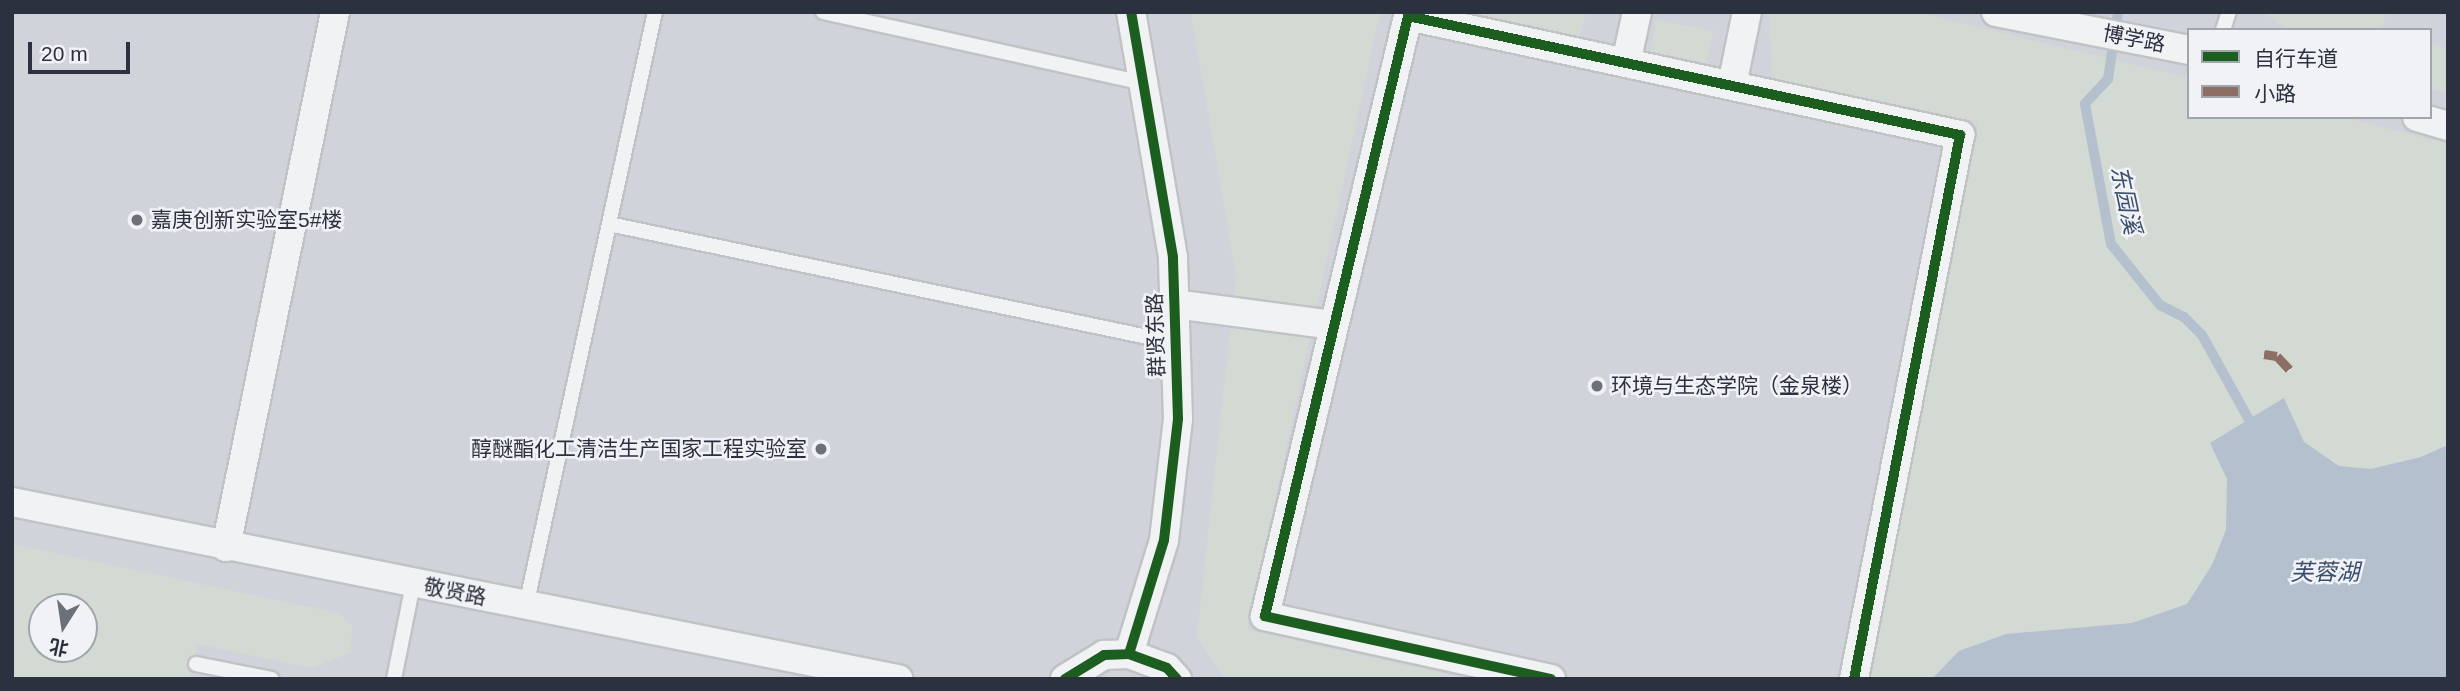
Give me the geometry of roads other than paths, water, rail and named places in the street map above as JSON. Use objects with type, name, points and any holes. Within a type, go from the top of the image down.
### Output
[{"type":"street","points":[[226,547],[335,12]]},
{"type":"street","name":"群贤东路","points":[[1129,653],[1164,540],[1178,419],[1173,257],[1131,12]]},
{"type":"street","points":[[1626,63],[1637,12]]},
{"type":"street","points":[[1732,85],[1747,12]]},
{"type":"street","name":"博学路","points":[[1996,12],[2176,48]]},
{"type":"street","points":[[1551,679],[1265,616],[1408,16],[1960,135],[1854,679]]},
{"type":"street","points":[[2424,119],[2448,126]]},
{"type":"street","points":[[1174,304],[1334,325]]},
{"type":"street","name":"敬贤路","points":[[12,502],[226,547],[898,679]]},
{"type":"street","points":[[1065,679],[1080,666],[1104,655],[1129,653],[1167,668],[1177,679]]},
{"type":"lane","points":[[526,606],[655,12]]},
{"type":"lane","points":[[823,12],[1143,83]]},
{"type":"lane","points":[[608,224],[1176,343]]},
{"type":"lane","points":[[394,679],[413,584]]},
{"type":"lane","points":[[196,664],[272,679]]},
{"type":"water","name":"芙蓉湖","points":[[2284,398],[2304,442],[2339,466],[2371,469],[2421,457],[2448,445],[2448,679],[1932,679],[1959,651],[2006,634],[2132,623],[2187,604],[2212,565],[2226,530],[2227,479],[2210,443]]},
{"type":"waterway","name":"东园溪","points":[[2118,12],[2108,79],[2085,104],[2111,244],[2160,305],[2184,317],[2202,335],[2254,429]]},
{"type":"place","name":"嘉庚创新实验室5#楼","points":[[137,220]]},
{"type":"place","name":"环境与生态学院（金泉楼）","points":[[1597,386]]},
{"type":"place","name":"醇醚酯化工清洁生产国家工程实验室","points":[[821,449]]}]
